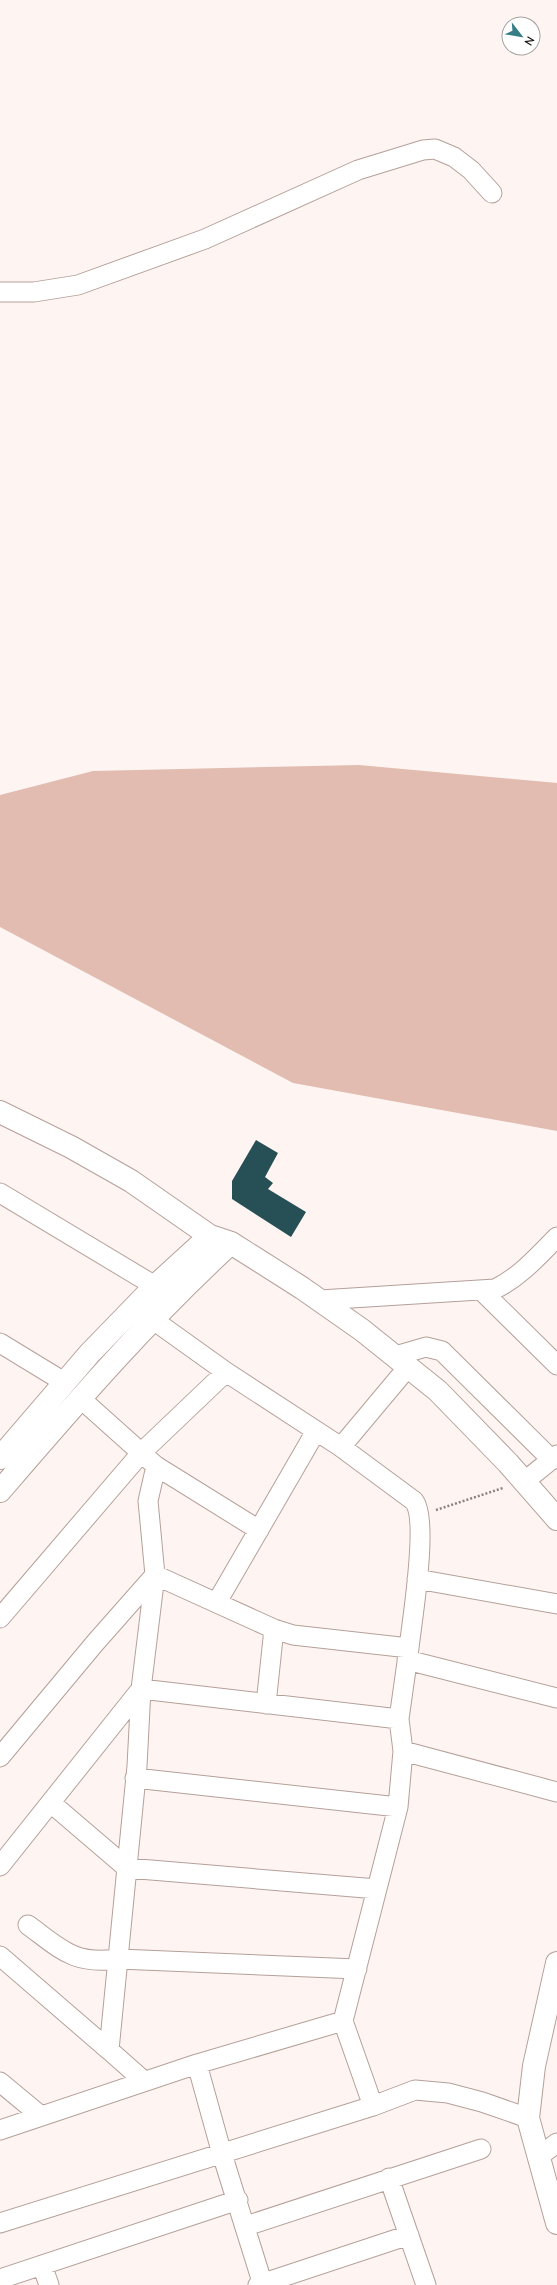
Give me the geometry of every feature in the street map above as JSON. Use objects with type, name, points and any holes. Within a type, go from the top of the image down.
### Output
[{"type":"main road","points":[[0,1112],[71,1147],[131,1181],[210,1236],[231,1243],[320,1300],[438,1391],[555,1513]]},
{"type":"main road","points":[[0,1458],[90,1353],[155,1286],[210,1236]]},
{"type":"main road","points":[[0,1491],[108,1366],[152,1319],[231,1243]]},
{"type":"main road","points":[[90,1353],[108,1366]]},
{"type":"main road","points":[[557,1963],[552,2008],[534,2066],[528,2118],[557,2223]]},
{"type":"street","points":[[0,292],[34,292],[78,285],[205,239],[358,170],[427,149],[440,150],[454,157],[471,170],[492,193]]},
{"type":"street","points":[[0,1193],[155,1286]]},
{"type":"street","points":[[320,1300],[495,1289],[507,1284],[532,1263],[557,1237]]},
{"type":"street","points":[[482,1291],[557,1365]]},
{"type":"street","points":[[152,1319],[226,1372],[341,1448],[414,1501],[420,1515],[417,1579],[399,1719],[403,1750],[398,1807],[343,2021],[374,2106]]},
{"type":"street","points":[[341,1448],[401,1361],[426,1347],[442,1351],[554,1458],[525,1481]]},
{"type":"street","points":[[4,1351],[64,1382]]},
{"type":"street","points":[[4,1606],[142,1452],[226,1372]]},
{"type":"street","points":[[80,1398],[156,1466],[259,1530]]},
{"type":"street","points":[[217,1602],[316,1431]]},
{"type":"street","points":[[109,2050],[119,1959],[135,1778],[141,1689],[155,1575],[148,1501],[156,1466]]},
{"type":"street","points":[[155,1575],[274,1629],[293,1635],[408,1654],[557,1698]]},
{"type":"street","points":[[0,1757],[95,1642],[155,1575]]},
{"type":"street","points":[[417,1579],[557,1604]]},
{"type":"street","points":[[266,1704],[274,1629]]},
{"type":"street","points":[[141,1689],[399,1719]]},
{"type":"street","points":[[0,1866],[141,1689]]},
{"type":"street","points":[[403,1750],[557,1792]]},
{"type":"street","points":[[135,1778],[398,1807]]},
{"type":"street","points":[[50,1803],[127,1868],[377,1889]]},
{"type":"street","points":[[28,1925],[75,1957],[99,1962],[119,1959],[356,1969]]},
{"type":"street","points":[[0,1956],[144,2082]]},
{"type":"street","points":[[0,2130],[197,2064],[343,2021]]},
{"type":"street","points":[[197,2064],[222,2154],[246,2226],[261,2284],[409,2235]]},
{"type":"street","points":[[0,2082],[41,2116]]},
{"type":"street","points":[[0,2223],[374,2106],[415,2090],[448,2093],[482,2102],[528,2118]]},
{"type":"street","points":[[538,2157],[557,2143]]},
{"type":"street","points":[[246,2226],[481,2149]]},
{"type":"street","points":[[389,2178],[426,2285]]},
{"type":"street","points":[[0,2279],[238,2200]]},
{"type":"street","points":[[42,2265],[49,2285]]},
{"type":"path","points":[[420,1515],[525,1481]]},
{"type":"shaded area","points":[[359,765],[557,783],[557,1131],[293,1083],[0,927],[0,795],[93,771]]},
{"type":"building","points":[[256,1140],[278,1153],[265,1177],[273,1183],[268,1189],[306,1212],[291,1237],[232,1199],[232,1181]]}]
